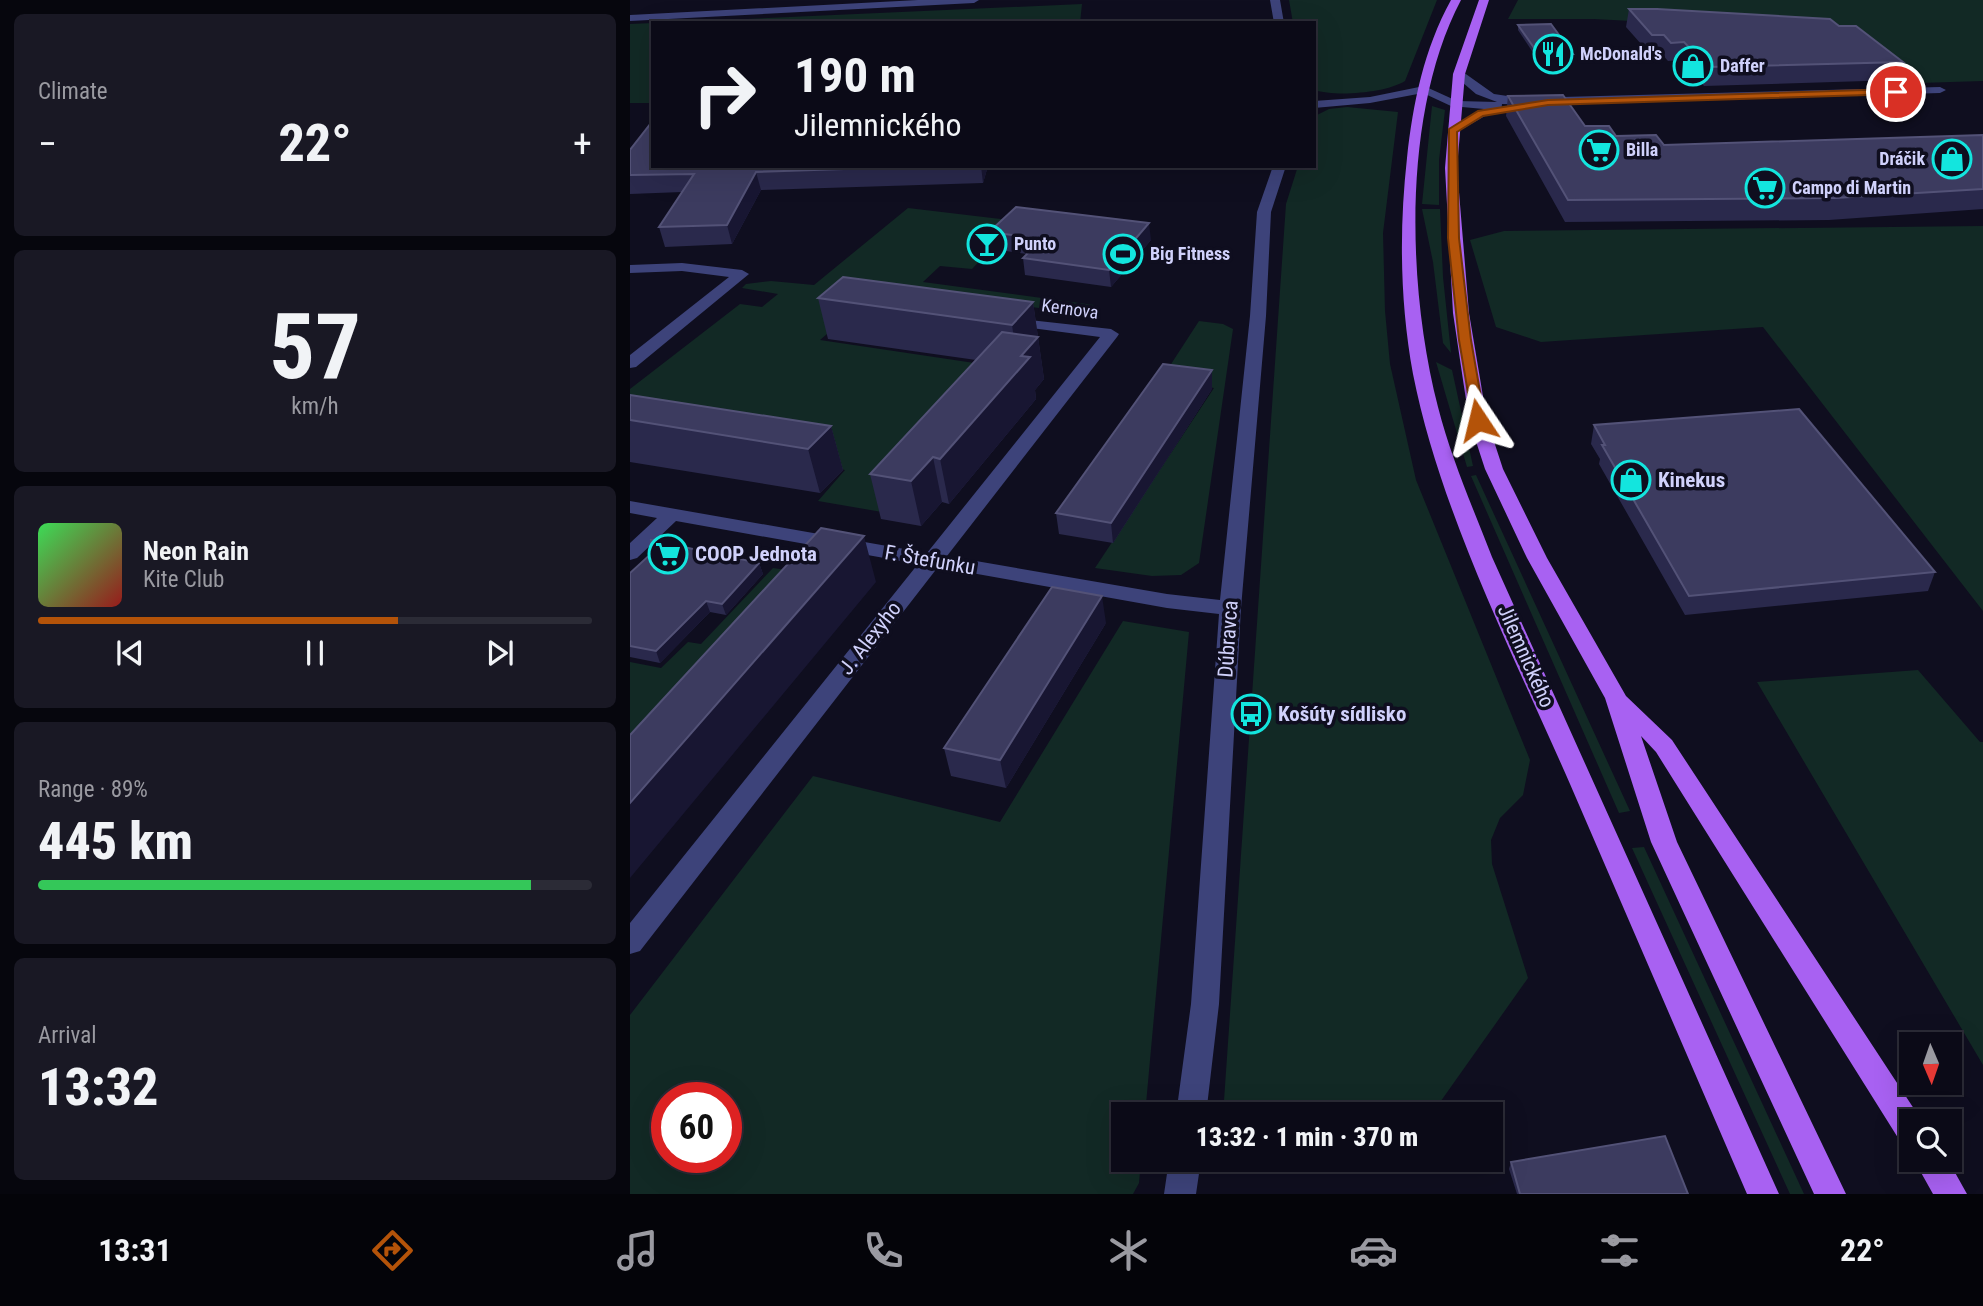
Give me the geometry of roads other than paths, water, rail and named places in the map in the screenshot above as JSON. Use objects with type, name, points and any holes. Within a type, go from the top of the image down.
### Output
[{"type":"main road","name":"Jilemnického","points":[[1456,0],[1431,59],[1424,89],[1410,110],[1409,219],[1412,308],[1422,375],[1449,472],[1482,557],[1763,1194]]},
{"type":"main road","points":[[1485,0],[1459,74],[1452,131],[1454,238],[1465,340],[1478,420],[1494,469],[1532,547],[1616,698],[1664,842],[1830,1194]]},
{"type":"main road","points":[[1616,698],[1664,746],[1899,1112]]},
{"type":"main road","points":[[1937,1172],[1951,1194]]},
{"type":"street","points":[[630,18],[974,0]]},
{"type":"street","points":[[1275,0],[1279,21]]},
{"type":"street","points":[[1459,74],[1476,91],[1494,99],[1548,102],[1940,90]]},
{"type":"street","points":[[1316,105],[1370,100],[1424,89],[1455,104],[1510,107]]},
{"type":"street","points":[[1370,100],[1410,110]]},
{"type":"street","points":[[1452,131],[1481,113],[1548,102]]},
{"type":"street","name":"Dúbravca","points":[[1193,1102],[1206,992],[1230,608],[1258,316],[1264,212],[1279,168]]},
{"type":"street","points":[[630,269],[682,267],[742,274],[630,363]]},
{"type":"street","name":"Kernova","points":[[996,318],[1111,334]]},
{"type":"street","name":"J. Alexyho","points":[[630,943],[1111,334]]},
{"type":"street","name":"F. Štefunku","points":[[630,507],[1167,601],[1230,608]]},
{"type":"street","points":[[630,554],[671,515]]},
{"type":"street","points":[[1180,1194],[1183,1172]]},
{"type":"place","name":"McDonald's","points":[[1553,54]]},
{"type":"place","name":"Daffer","points":[[1693,66]]},
{"type":"place","name":"Billa","points":[[1599,150]]},
{"type":"place","name":"Dráčik","points":[[1952,159]]},
{"type":"place","name":"Campo di Martin","points":[[1765,188]]},
{"type":"place","name":"Punto","points":[[987,244]]},
{"type":"place","name":"Big Fitness","points":[[1123,254]]},
{"type":"place","name":"Kinekus","points":[[1631,480]]},
{"type":"place","name":"COOP Jednota","points":[[668,554]]},
{"type":"place","name":"Košúty sídlisko","points":[[1251,714]]}]
